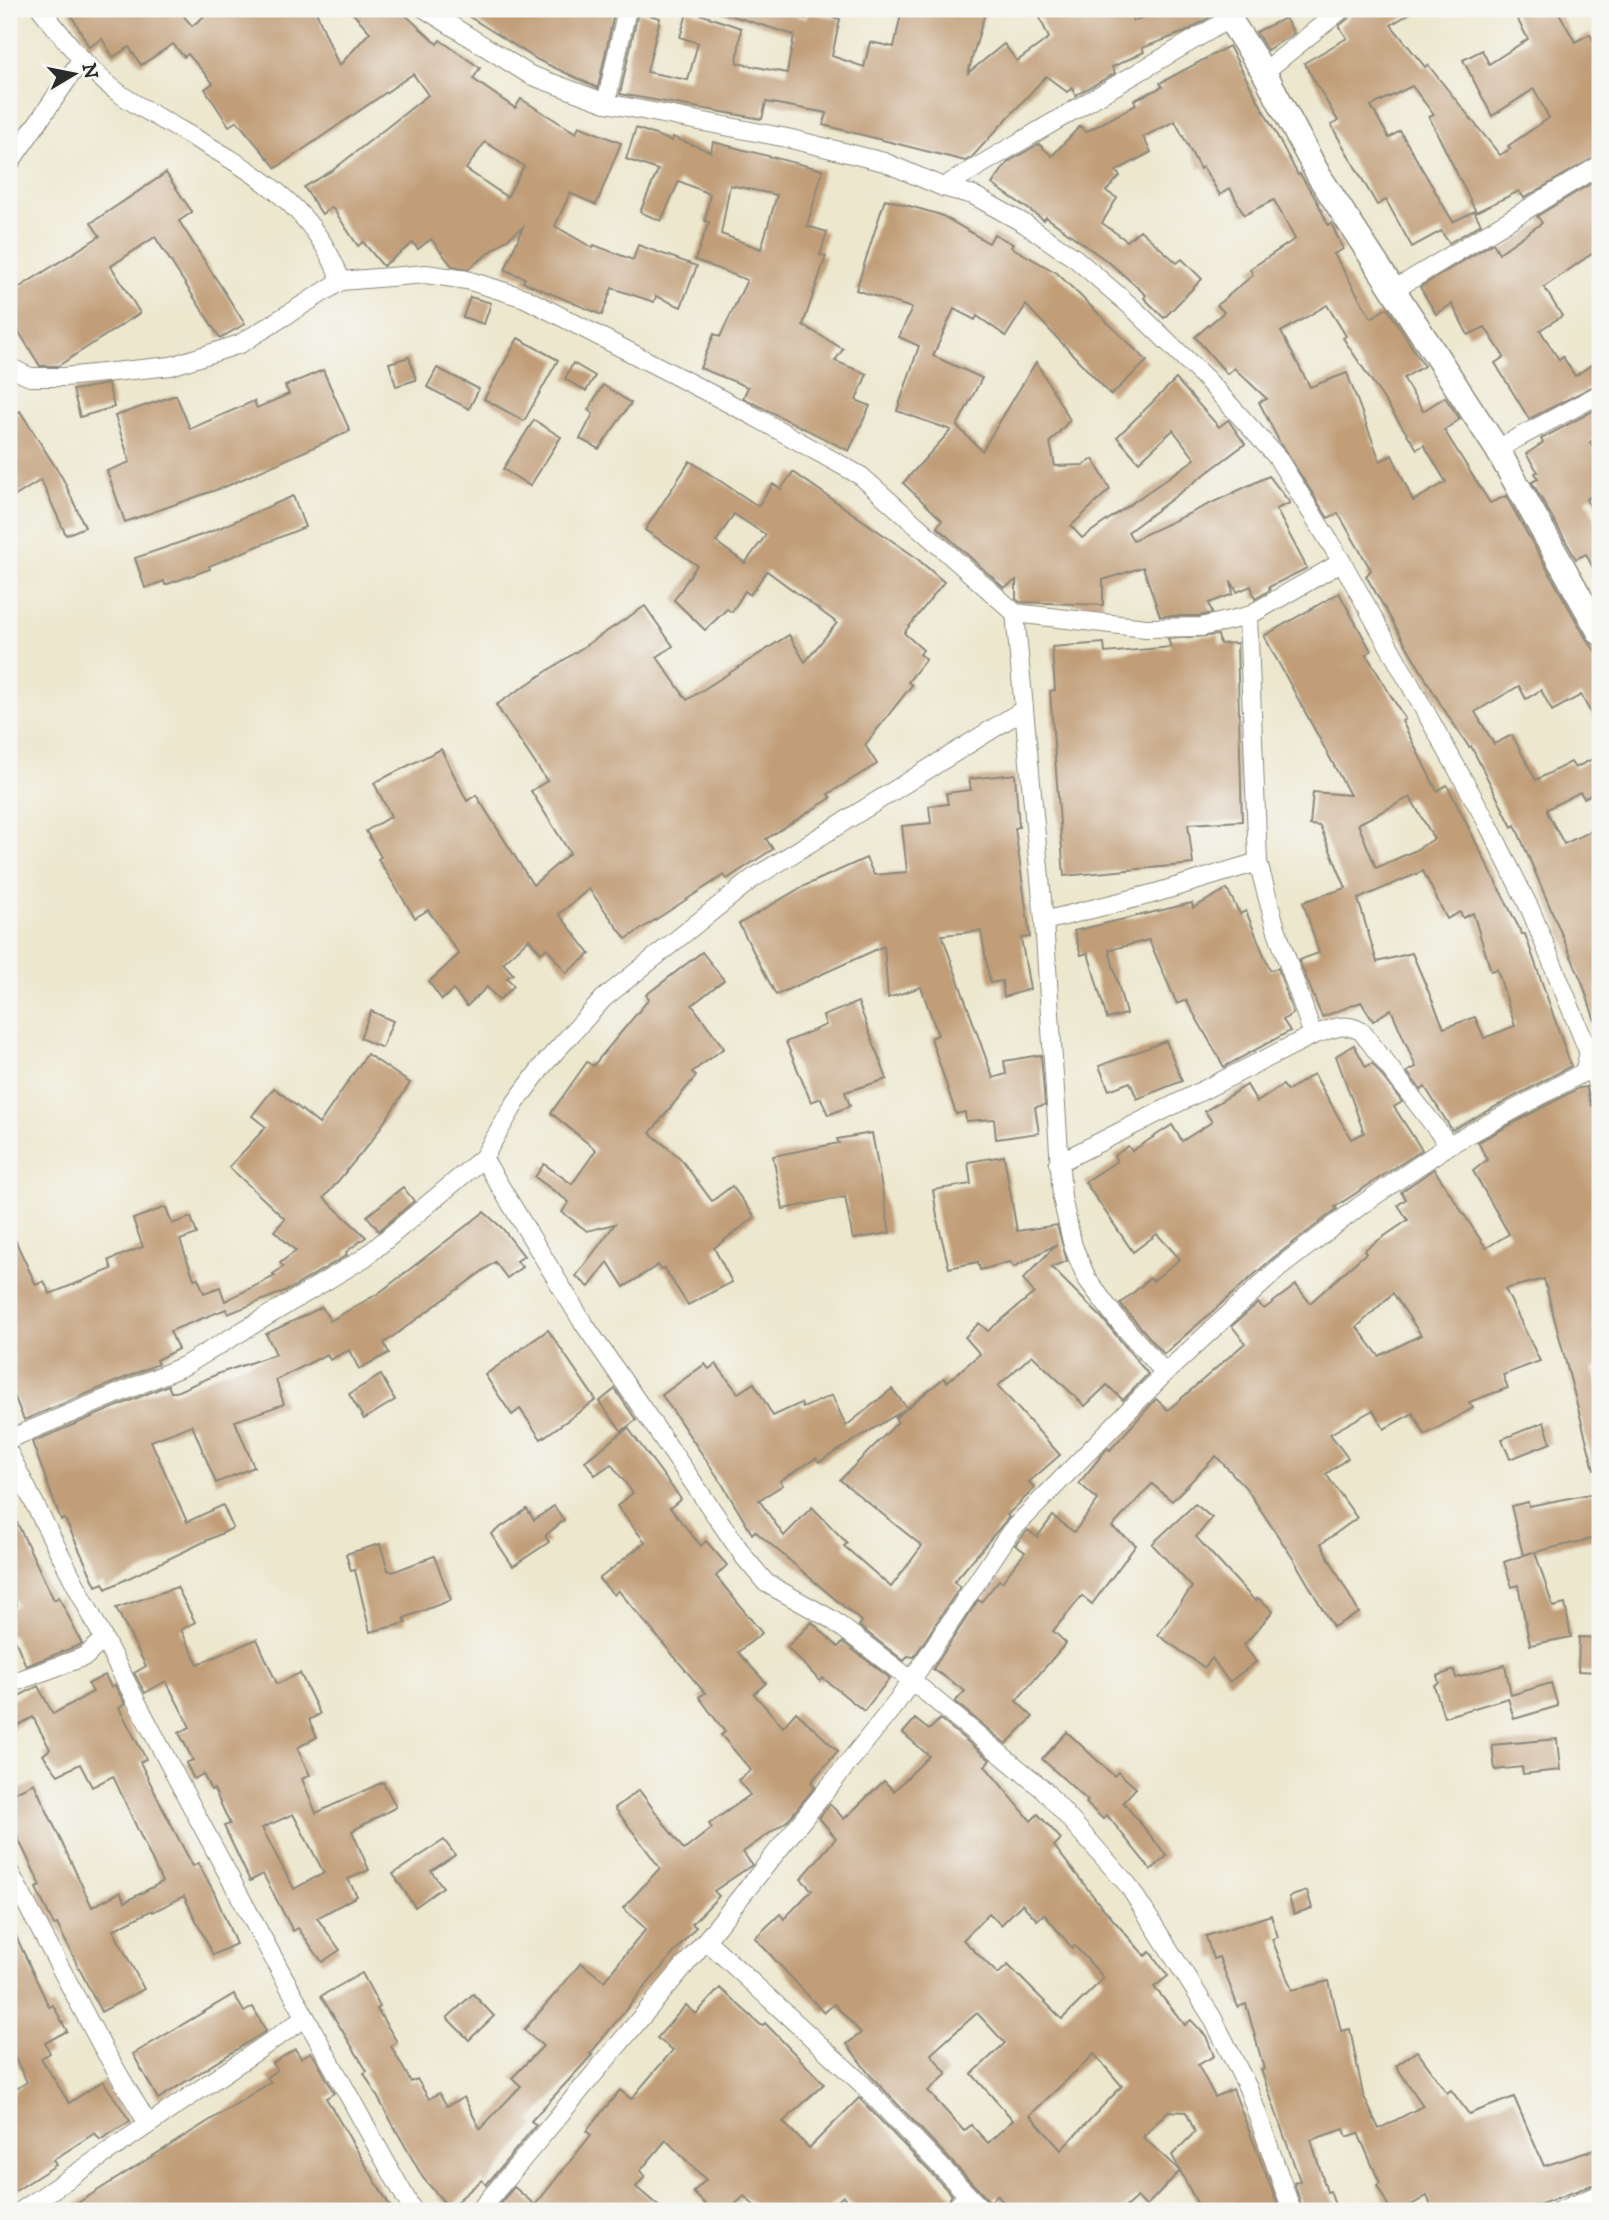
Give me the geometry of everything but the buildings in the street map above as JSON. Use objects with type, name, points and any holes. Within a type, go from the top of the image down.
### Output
[{"type":"street","points":[[41,9],[81,60],[124,96],[252,171],[312,226],[331,254],[341,281]]},
{"type":"street","points":[[425,9],[530,75],[606,103],[884,162],[943,187],[973,195],[1025,224],[1076,259],[1133,309],[1207,380],[1277,457],[1342,562],[1489,826],[1595,1049],[1600,1098]]},
{"type":"street","points":[[606,103],[627,9]]},
{"type":"street","points":[[1264,72],[1342,9]]},
{"type":"street","points":[[943,187],[1226,14],[1264,72],[1319,176],[1497,449],[1600,633]]},
{"type":"street","points":[[9,164],[81,60]]},
{"type":"street","points":[[1392,291],[1600,165]]},
{"type":"street","points":[[9,367],[30,377],[65,377],[171,366],[240,344],[312,302],[341,281],[426,274],[467,280],[525,298],[748,413],[861,477],[1015,613],[1146,628],[1201,626],[1248,616],[1342,562]]},
{"type":"street","points":[[1497,449],[1600,394]]},
{"type":"street","points":[[1015,613],[1044,921],[1058,1163],[1073,1246],[1087,1279],[1165,1373]]},
{"type":"street","points":[[1248,616],[1258,862],[1275,925],[1313,1035]]},
{"type":"street","points":[[9,1439],[184,1366],[364,1258],[483,1158],[516,1102],[544,1064],[604,998],[752,879],[1023,710]]},
{"type":"street","points":[[1044,921],[1153,894],[1258,862]]},
{"type":"street","points":[[1058,1163],[1313,1035],[1342,1025],[1351,1025],[1362,1032],[1449,1145]]},
{"type":"street","points":[[479,2211],[706,1940],[897,1702],[1011,1531],[1165,1373],[1279,1268],[1361,1205],[1449,1145],[1584,1072],[1595,1049]]},
{"type":"street","points":[[483,1158],[582,1321],[745,1558],[766,1583],[831,1619],[911,1680],[1044,1790],[1128,1885],[1212,2017],[1248,2088],[1292,2211]]},
{"type":"street","points":[[9,1453],[102,1640],[305,2018],[413,2211]]},
{"type":"street","points":[[9,1684],[86,1656],[102,1640]]},
{"type":"street","points":[[9,1871],[103,2048],[148,2124]]},
{"type":"street","points":[[706,1940],[863,2084],[983,2211]]},
{"type":"street","points":[[21,2211],[305,2018]]},
{"type":"street","points":[[1559,2211],[1600,2194]]},
{"type":"street","points":[[953,2211],[967,2196]]}]
